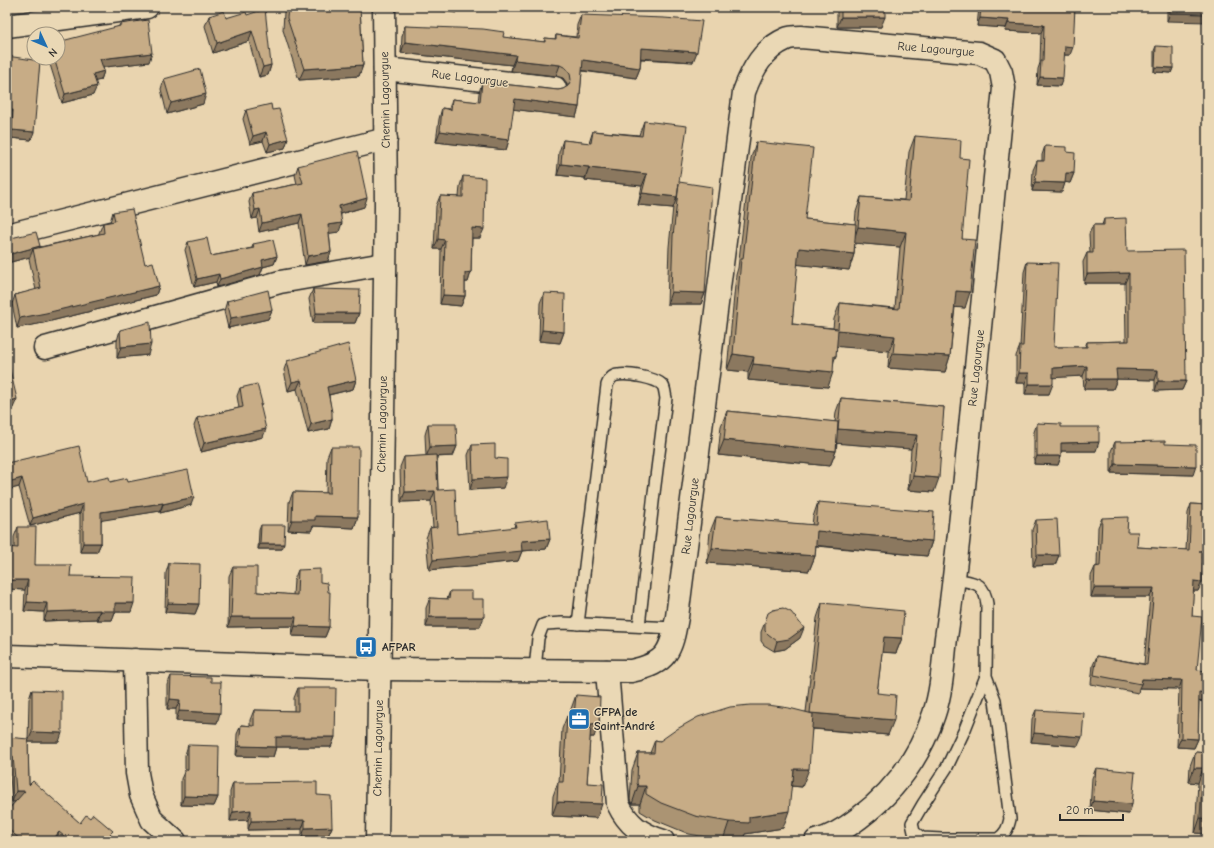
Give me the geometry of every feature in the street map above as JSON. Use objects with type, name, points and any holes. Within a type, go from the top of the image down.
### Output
[{"type":"street","points":[[7,26],[147,7]]},
{"type":"street","name":"Chemin Lagourgue","points":[[377,841],[386,139],[384,7]]},
{"type":"street","name":"Rue Lagourgue","points":[[7,656],[379,669],[631,671],[655,664],[665,655],[672,642],[675,628],[744,92],[750,76],[769,49],[786,39],[801,37],[979,53],[995,60],[1001,72],[1004,88],[954,578],[939,694],[934,715],[920,746],[904,775],[875,806],[847,828],[816,841]]},
{"type":"street","name":"Rue Lagourgue","points":[[385,68],[555,88]]},
{"type":"street","points":[[7,235],[386,139]]},
{"type":"street","points":[[45,348],[280,282],[384,264]]},
{"type":"street","points":[[135,660],[137,773],[141,794],[152,820],[175,841]]},
{"type":"street","points":[[607,671],[618,804],[623,815],[633,826],[649,837],[663,841]]},
{"type":"lane","points":[[578,624],[607,385],[610,379],[617,375],[648,378],[658,382],[664,387],[666,398],[639,626]]},
{"type":"lane","points":[[954,578],[981,586],[985,592],[987,604],[986,676],[966,729],[947,767],[912,824],[914,832],[922,838],[998,839],[1005,835],[1008,828],[1010,819],[995,700],[986,676]]},
{"type":"lane","points":[[535,670],[538,638],[542,626],[546,624],[675,628]]},
{"type":"building","points":[[288,7],[360,7],[363,65],[304,69],[287,18]]},
{"type":"building","points":[[841,7],[885,7],[885,17],[841,17]]},
{"type":"building","points":[[981,7],[1075,7],[1073,47],[1065,46],[1063,78],[1040,77],[1041,61],[1043,61],[1044,25],[1008,23],[1009,20],[980,18]]},
{"type":"building","points":[[1170,7],[1207,7],[1207,14],[1170,13]]},
{"type":"building","points":[[265,9],[271,65],[263,67],[252,31],[217,43],[209,16],[224,11],[226,18],[246,12],[247,15]]},
{"type":"building","points":[[581,15],[702,21],[697,52],[641,48],[640,68],[583,60],[579,107],[515,99],[509,140],[440,131],[442,108],[451,110],[452,99],[480,102],[482,82],[558,90],[568,86],[571,80],[570,73],[566,68],[560,65],[515,60],[516,55],[405,42],[405,26],[483,29],[504,32],[503,37],[545,42],[545,38],[556,39],[556,35],[578,38]]},
{"type":"building","points":[[148,20],[152,53],[100,59],[104,71],[93,74],[97,86],[65,94],[56,66],[66,66],[66,40],[120,26],[120,24]]},
{"type":"building","points":[[1156,46],[1173,47],[1173,68],[1155,67]]},
{"type":"building","points":[[7,56],[26,59],[26,66],[40,66],[34,132],[12,130],[13,110],[7,110]]},
{"type":"building","points":[[200,69],[206,94],[171,103],[164,79]]},
{"type":"building","points":[[271,104],[272,110],[279,109],[288,139],[270,144],[266,132],[253,136],[246,110]]},
{"type":"building","points":[[644,121],[687,126],[679,182],[712,187],[705,293],[671,292],[673,236],[679,183],[677,197],[642,193],[647,174],[561,164],[563,140],[591,143],[593,131],[642,136]]},
{"type":"building","points":[[915,136],[961,140],[960,158],[969,159],[962,239],[975,240],[970,292],[956,291],[950,356],[893,353],[895,336],[838,330],[833,372],[753,364],[754,357],[733,354],[741,259],[743,259],[756,142],[813,148],[805,219],[856,224],[854,254],[799,248],[792,324],[838,329],[840,303],[899,309],[906,232],[858,227],[861,197],[909,201]]},
{"type":"building","points":[[1045,146],[1067,147],[1067,152],[1075,153],[1074,173],[1066,173],[1065,183],[1035,182],[1037,161],[1044,161]]},
{"type":"building","points":[[357,151],[367,198],[339,206],[342,223],[328,225],[331,252],[308,256],[302,214],[262,223],[260,209],[255,210],[252,193],[303,183],[298,166]]},
{"type":"building","points":[[463,176],[485,178],[484,229],[472,228],[471,272],[465,273],[465,296],[443,295],[445,240],[438,239],[440,196],[463,197]]},
{"type":"building","points":[[132,209],[145,264],[153,262],[159,286],[20,318],[15,295],[41,288],[33,249],[104,233],[103,223],[115,221],[113,212]]},
{"type":"building","points":[[1126,218],[1127,251],[1184,250],[1186,381],[1158,381],[1158,370],[1116,369],[1117,379],[1087,379],[1087,366],[1053,368],[1053,384],[1029,384],[1029,373],[1019,373],[1020,346],[1023,346],[1027,262],[1058,263],[1054,347],[1087,347],[1087,342],[1129,341],[1129,273],[1087,274],[1087,253],[1093,253],[1093,225],[1104,225],[1104,219]]},
{"type":"building","points":[[36,232],[40,246],[7,255],[7,239]]},
{"type":"building","points":[[207,238],[211,256],[254,248],[253,244],[273,240],[277,256],[262,260],[263,267],[220,279],[219,274],[197,279],[188,242]]},
{"type":"building","points":[[313,289],[360,290],[359,313],[316,313]]},
{"type":"building","points":[[268,290],[272,310],[231,318],[227,301]]},
{"type":"building","points":[[544,293],[565,294],[564,332],[542,330]]},
{"type":"building","points":[[150,322],[151,344],[121,347],[120,330]]},
{"type":"building","points":[[348,344],[356,380],[327,387],[332,419],[311,424],[301,380],[292,382],[287,361]]},
{"type":"building","points":[[7,357],[17,399],[7,402]]},
{"type":"building","points":[[257,384],[266,429],[204,443],[197,418],[243,407],[240,388]]},
{"type":"building","points":[[841,398],[944,407],[939,478],[913,476],[917,435],[838,429]]},
{"type":"building","points":[[727,411],[838,422],[836,451],[724,440]]},
{"type":"building","points":[[1037,423],[1061,424],[1061,427],[1099,427],[1099,442],[1061,443],[1061,456],[1037,456]]},
{"type":"building","points":[[428,424],[456,424],[457,446],[430,447]]},
{"type":"building","points":[[1165,441],[1165,444],[1196,445],[1196,466],[1115,464],[1115,442]]},
{"type":"building","points":[[495,444],[495,458],[507,459],[507,477],[473,479],[472,445]]},
{"type":"building","points":[[79,446],[87,482],[109,477],[110,482],[127,478],[128,482],[188,470],[194,497],[163,504],[101,512],[101,543],[83,543],[83,504],[33,518],[22,478],[8,482],[7,480],[7,463]]},
{"type":"building","points":[[331,447],[359,447],[358,517],[315,516],[315,520],[292,520],[293,492],[330,493]]},
{"type":"building","points":[[436,455],[438,490],[455,489],[457,534],[516,527],[515,523],[548,519],[550,539],[521,541],[522,551],[433,560],[430,528],[437,527],[435,491],[405,492],[404,457]]},
{"type":"building","points":[[818,502],[934,512],[932,541],[817,531],[815,556],[712,548],[716,517],[816,525]]},
{"type":"building","points":[[1191,504],[1207,505],[1207,551],[1203,551],[1202,582],[1194,581],[1192,616],[1202,617],[1197,670],[1207,671],[1207,693],[1199,692],[1198,739],[1181,738],[1182,680],[1142,679],[1141,684],[1094,675],[1097,656],[1147,665],[1154,588],[1094,588],[1095,567],[1100,566],[1102,518],[1128,517],[1127,532],[1138,532],[1137,547],[1189,550]]},
{"type":"building","points":[[1057,519],[1059,555],[1037,555],[1036,520]]},
{"type":"building","points":[[261,525],[285,525],[284,544],[260,544]]},
{"type":"building","points":[[18,527],[36,527],[35,565],[71,565],[70,576],[135,577],[134,603],[115,603],[115,611],[100,610],[47,612],[47,603],[27,602],[28,580],[7,580],[7,547],[18,548]]},
{"type":"building","points":[[169,563],[200,564],[199,604],[168,603]]},
{"type":"building","points":[[233,567],[257,567],[257,592],[297,595],[298,570],[320,569],[320,582],[327,583],[328,592],[330,592],[329,627],[295,626],[296,617],[231,617]]},
{"type":"building","points":[[450,591],[472,591],[472,599],[484,599],[484,617],[429,617],[430,598],[449,599]]},
{"type":"building","points":[[822,603],[904,611],[902,638],[884,637],[877,693],[896,695],[894,720],[810,713]]},
{"type":"building","points":[[783,608],[791,612],[804,628],[789,639],[777,641],[765,631],[765,622],[768,613],[773,610]]},
{"type":"building","points":[[171,676],[211,677],[211,682],[221,682],[220,713],[179,711],[180,700],[170,699]]},
{"type":"building","points":[[298,688],[336,688],[335,737],[276,737],[276,747],[239,746],[241,725],[254,726],[254,710],[298,711]]},
{"type":"building","points":[[32,690],[62,691],[62,733],[32,732]]},
{"type":"building","points":[[576,695],[600,697],[599,723],[591,724],[587,783],[603,784],[602,804],[557,802],[558,782],[563,782],[567,716],[574,716]]},
{"type":"building","points":[[768,705],[789,708],[813,714],[809,769],[794,769],[789,811],[749,817],[749,823],[729,822],[695,816],[661,803],[646,794],[646,786],[638,786],[638,753],[654,753],[655,740],[660,741],[698,717],[730,707]]},
{"type":"building","points":[[1036,710],[1084,713],[1082,737],[1034,733]]},
{"type":"building","points":[[7,737],[28,739],[29,785],[33,781],[80,823],[86,815],[90,818],[93,814],[113,831],[110,834],[115,839],[114,841],[70,841],[59,832],[52,841],[22,841],[7,828],[7,811],[25,791],[16,791],[13,756],[7,756]]},
{"type":"building","points":[[188,745],[219,746],[218,797],[184,796],[184,770],[188,770]]},
{"type":"building","points":[[1195,752],[1207,753],[1207,819],[1200,818],[1203,768],[1194,768]]},
{"type":"building","points":[[1096,768],[1135,772],[1132,804],[1093,801]]},
{"type":"building","points":[[317,782],[317,795],[331,796],[332,827],[305,828],[305,820],[251,821],[251,810],[233,812],[233,783]]},
{"type":"building","points":[[1072,836],[1103,838],[1103,841],[1072,841]]},
{"type":"building","points":[[525,839],[569,840],[569,841],[525,841]]},
{"type":"place","name":"AFPAR","points":[[366,647]]},
{"type":"place","name":"CFPA de Saint-André","points":[[579,719]]}]
